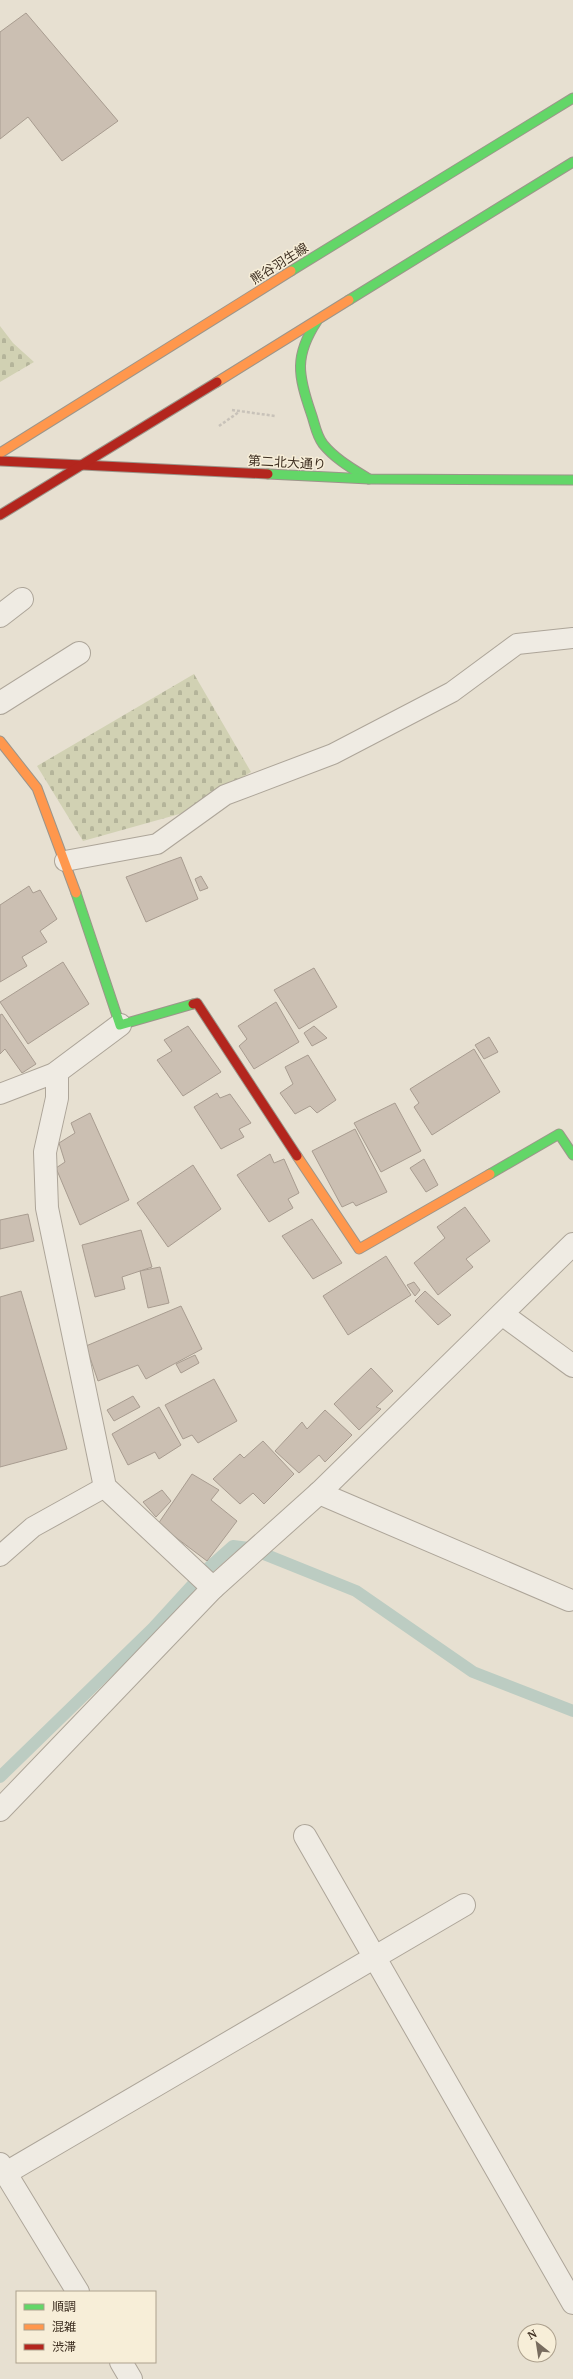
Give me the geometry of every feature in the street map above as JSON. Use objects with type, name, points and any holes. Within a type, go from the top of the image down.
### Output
[{"type":"street","name":"熊谷羽生線","points":[[0,453],[225,311],[573,98]]},
{"type":"street","points":[[0,515],[573,162]]},
{"type":"street","points":[[319,319],[308,333],[300,353],[300,381],[320,439],[337,456],[369,479]]},
{"type":"street","name":"第二北大通り","points":[[0,461],[369,479],[573,480]]},
{"type":"street","points":[[0,616],[22,599]]},
{"type":"street","points":[[0,703],[79,653]]},
{"type":"street","points":[[0,741],[37,788],[65,861],[120,1025]]},
{"type":"street","points":[[212,1587],[105,1487],[47,1208],[45,1152],[57,1098],[57,1072],[120,1025],[197,1003],[359,1249],[559,1134],[573,1155]]},
{"type":"street","points":[[0,1810],[212,1587],[234,1570],[319,1493],[573,1244]]},
{"type":"street","points":[[502,1314],[573,1366]]},
{"type":"street","points":[[319,1493],[569,1600]]},
{"type":"street","points":[[305,1836],[573,2303]]},
{"type":"street","points":[[77,2291],[3,2169],[464,1906]]},
{"type":"street","points":[[122,2363],[131,2379]]},
{"type":"lane","points":[[65,861],[157,844],[225,795],[333,754],[452,692],[517,644],[573,638]]},
{"type":"lane","points":[[0,1094],[57,1072]]},
{"type":"lane","points":[[0,1556],[33,1527],[105,1487]]},
{"type":"path","points":[[228,408],[239,412],[275,416]]},
{"type":"path","points":[[219,426],[239,412]]},
{"type":"green space","points":[[0,326],[13,343],[34,362],[0,382]]},
{"type":"green space","points":[[194,674],[251,772],[183,813],[83,841],[37,766]]},
{"type":"building","points":[[26,13],[118,121],[62,161],[28,117],[0,139],[0,32]]},
{"type":"building","points":[[181,857],[198,899],[146,922],[126,877]]},
{"type":"building","points":[[201,876],[208,888],[200,891],[195,879]]},
{"type":"building","points":[[29,886],[33,893],[40,890],[57,919],[40,931],[47,942],[22,957],[27,966],[0,982],[0,905]]},
{"type":"building","points":[[63,962],[89,1004],[28,1044],[0,1002]]},
{"type":"building","points":[[314,968],[337,1007],[299,1029],[274,990]]},
{"type":"building","points":[[276,1002],[299,1042],[254,1069],[239,1046],[247,1039],[238,1026]]},
{"type":"building","points":[[2,1014],[36,1064],[22,1073],[5,1049],[0,1054],[0,1015]]},
{"type":"building","points":[[188,1026],[221,1072],[183,1096],[157,1060],[172,1051],[164,1040]]},
{"type":"building","points":[[314,1026],[327,1038],[312,1046],[304,1033]]},
{"type":"building","points":[[489,1037],[498,1052],[484,1059],[475,1045]]},
{"type":"building","points":[[474,1049],[500,1092],[432,1135],[414,1107],[419,1103],[410,1089]]},
{"type":"building","points":[[308,1055],[336,1100],[317,1113],[310,1106],[295,1114],[280,1093],[293,1084],[285,1067]]},
{"type":"building","points":[[217,1093],[220,1098],[230,1094],[251,1123],[239,1129],[244,1137],[221,1149],[194,1107]]},
{"type":"building","points":[[395,1103],[421,1151],[381,1172],[354,1123]]},
{"type":"building","points":[[90,1113],[129,1200],[80,1225],[56,1168],[65,1162],[59,1143],[75,1133],[71,1123]]},
{"type":"building","points":[[355,1129],[387,1192],[356,1206],[353,1202],[342,1207],[312,1151]]},
{"type":"building","points":[[270,1154],[274,1163],[284,1159],[299,1193],[288,1199],[293,1208],[269,1222],[237,1175]]},
{"type":"building","points":[[424,1159],[438,1185],[426,1192],[410,1168]]},
{"type":"building","points":[[193,1165],[221,1209],[168,1247],[137,1203]]},
{"type":"building","points":[[465,1207],[490,1241],[466,1259],[473,1267],[438,1295],[414,1263],[445,1238],[437,1227]]},
{"type":"building","points":[[28,1214],[34,1241],[0,1249],[0,1220]]},
{"type":"building","points":[[312,1219],[342,1263],[313,1279],[282,1236]]},
{"type":"building","points":[[141,1230],[152,1267],[122,1277],[125,1289],[95,1297],[82,1245]]},
{"type":"building","points":[[386,1256],[411,1295],[348,1335],[323,1296]]},
{"type":"building","points":[[160,1267],[169,1303],[148,1308],[140,1271]]},
{"type":"building","points":[[414,1282],[420,1290],[415,1296],[407,1285]]},
{"type":"building","points":[[21,1291],[67,1449],[0,1467],[0,1297]]},
{"type":"building","points":[[425,1291],[451,1315],[438,1325],[415,1301]]},
{"type":"building","points":[[181,1306],[202,1349],[146,1379],[138,1365],[98,1381],[86,1346]]},
{"type":"building","points":[[195,1355],[199,1363],[181,1373],[176,1364]]},
{"type":"building","points":[[371,1368],[393,1391],[376,1407],[381,1409],[359,1430],[334,1404]]},
{"type":"building","points":[[214,1379],[237,1421],[198,1443],[192,1435],[183,1439],[165,1405]]},
{"type":"building","points":[[133,1396],[140,1407],[114,1421],[107,1410]]},
{"type":"building","points":[[159,1407],[181,1445],[159,1459],[155,1452],[128,1465],[112,1434]]},
{"type":"building","points":[[325,1410],[352,1435],[325,1462],[319,1455],[299,1473],[275,1451],[302,1422],[307,1429]]},
{"type":"building","points":[[263,1441],[294,1474],[264,1504],[253,1493],[240,1504],[213,1479],[240,1454],[244,1458]]},
{"type":"building","points":[[192,1474],[219,1490],[211,1500],[237,1521],[207,1561],[158,1524]]},
{"type":"building","points":[[162,1490],[171,1501],[156,1517],[143,1502]]},
{"type":"waterway","points":[[0,1777],[153,1628],[206,1570],[233,1546],[249,1548],[356,1591],[473,1672],[573,1711]]},
{"type":"traffic: fast","points":[[291,271],[573,98]]},
{"type":"traffic: fast","points":[[349,300],[573,162]]},
{"type":"traffic: fast","points":[[317,321],[305,345],[300,366],[303,388],[316,429],[323,444],[333,454],[369,479]]},
{"type":"traffic: fast","points":[[268,474],[369,479],[573,480]]},
{"type":"traffic: fast","points":[[76,893],[120,1025],[193,1004]]},
{"type":"traffic: fast","points":[[490,1174],[559,1134],[573,1155]]},
{"type":"traffic: slow","points":[[0,453],[291,271]]},
{"type":"traffic: slow","points":[[217,382],[349,300]]},
{"type":"traffic: slow","points":[[0,741],[37,788],[76,893]]},
{"type":"traffic: slow","points":[[297,1156],[359,1249],[490,1174]]},
{"type":"traffic: jam","points":[[0,515],[217,382]]},
{"type":"traffic: jam","points":[[0,461],[268,474]]},
{"type":"traffic: jam","points":[[193,1004],[197,1003],[297,1156]]}]
